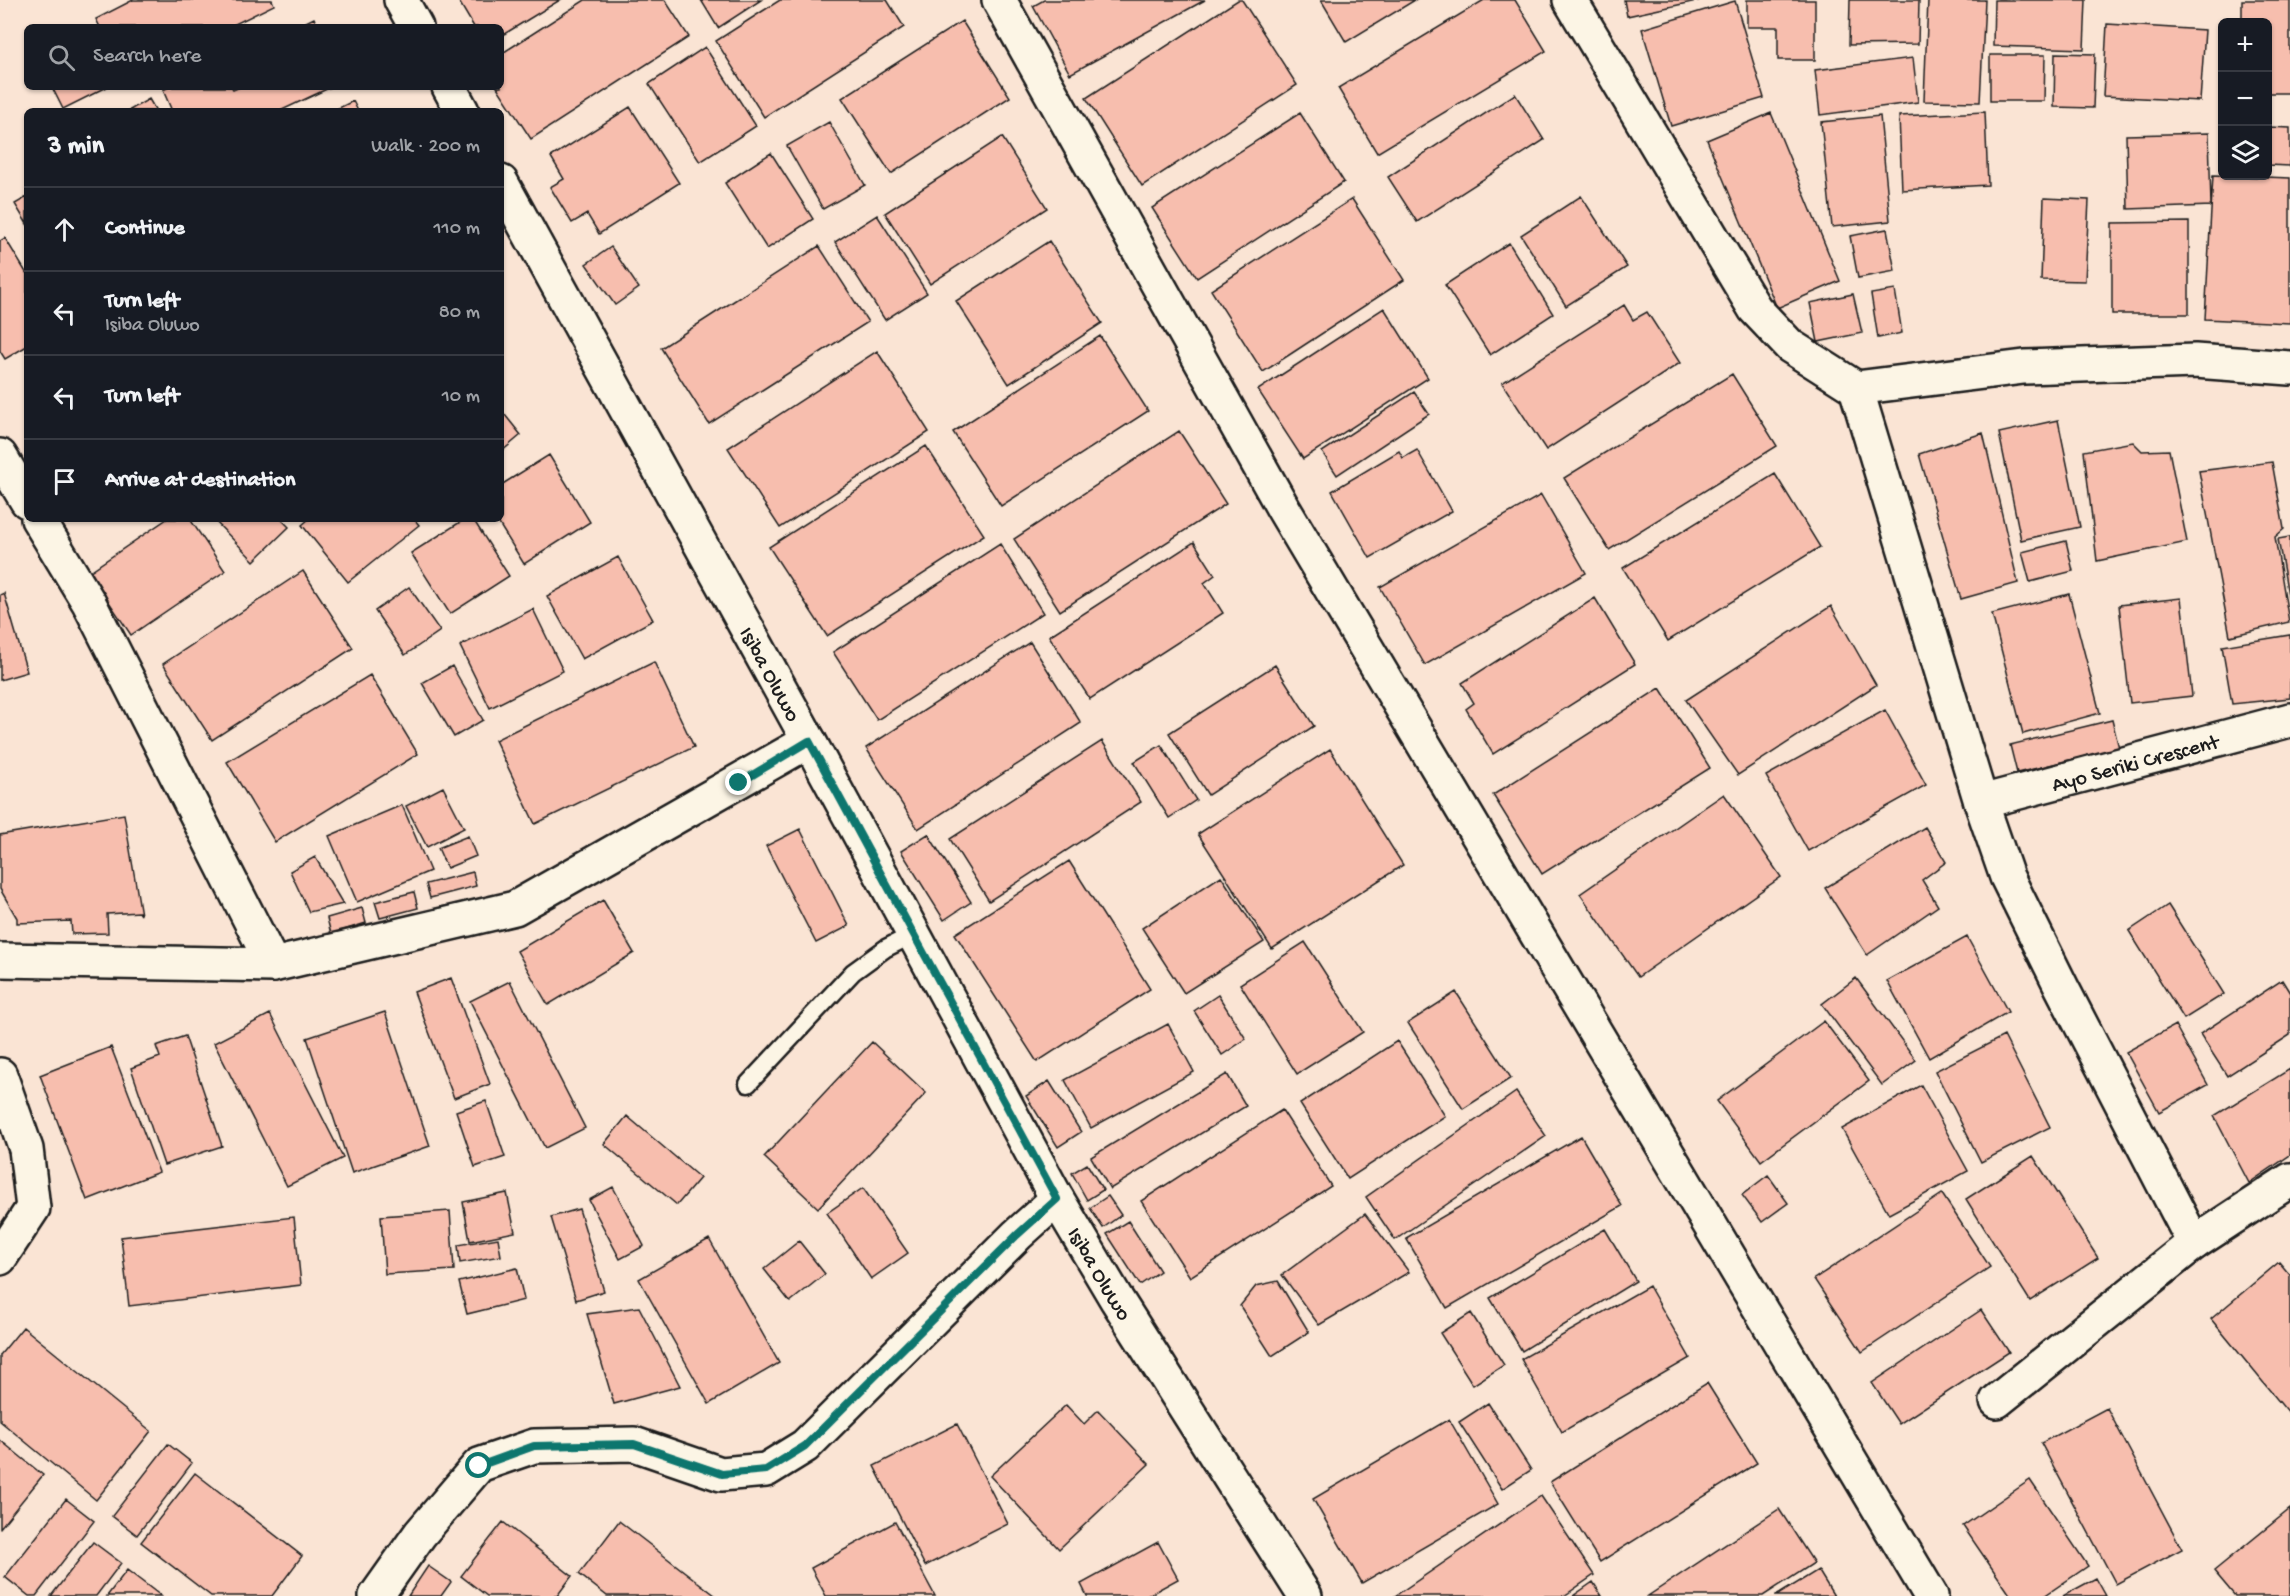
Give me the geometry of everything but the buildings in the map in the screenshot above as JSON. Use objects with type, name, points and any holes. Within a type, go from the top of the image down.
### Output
[{"type":"street","points":[[401,0],[414,24]]},
{"type":"street","points":[[999,0],[1282,508],[1931,1596]]},
{"type":"street","points":[[1569,0],[1755,309],[1790,346],[1856,388],[2024,367],[2195,361],[2290,368]]},
{"type":"street","points":[[451,90],[460,108]]},
{"type":"street","name":"Isiba Oluwo","points":[[504,187],[809,741],[1057,1199],[1123,1310],[1305,1596]]},
{"type":"street","points":[[1856,388],[1981,802],[2007,877],[2194,1243]]},
{"type":"street","points":[[0,456],[24,496]]},
{"type":"street","points":[[40,522],[89,603],[273,965]]},
{"type":"street","name":"Ayo Seriki Crescent","points":[[1981,802],[2290,720]]},
{"type":"street","points":[[0,960],[273,965],[515,908],[809,741]]},
{"type":"street","points":[[0,1076],[26,1149],[33,1208],[0,1258]]},
{"type":"street","points":[[1997,1401],[2194,1243],[2290,1180]]},
{"type":"street","points":[[376,1596],[420,1534],[479,1466],[534,1446],[634,1444],[722,1474],[766,1470],[805,1446],[1017,1235],[1057,1199]]},
{"type":"lane","points":[[748,1084],[853,972],[886,948],[914,934]]},
{"type":"route","points":[[479,1466],[534,1446],[634,1444],[722,1474],[766,1470],[805,1446],[1017,1235],[1057,1199],[809,741],[739,783]]}]
